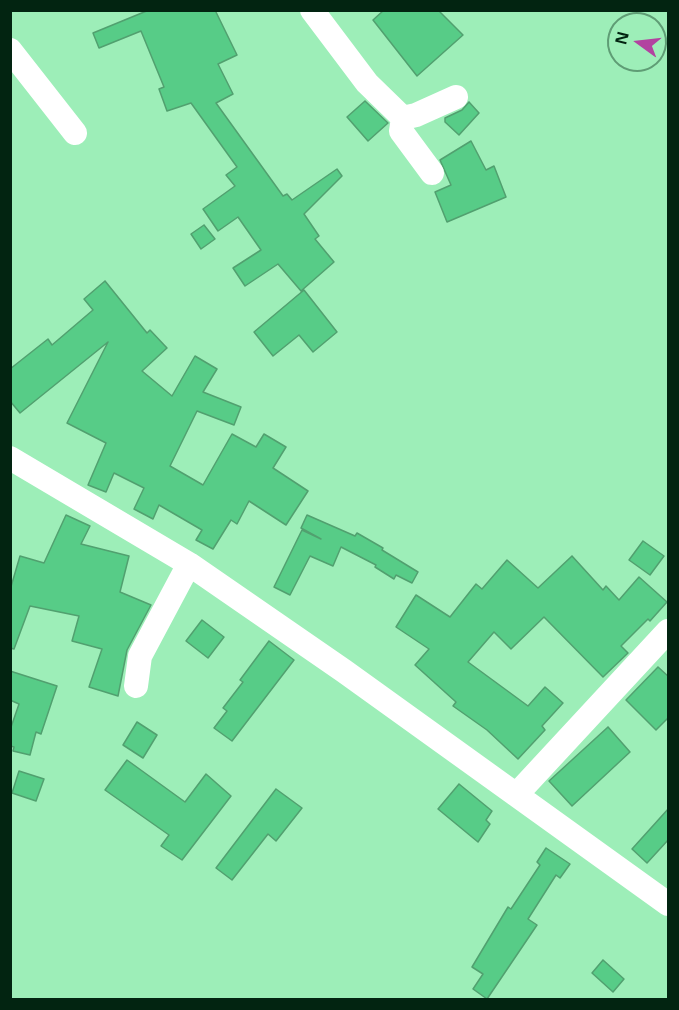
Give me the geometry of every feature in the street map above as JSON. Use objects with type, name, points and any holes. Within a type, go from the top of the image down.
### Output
[{"type":"street","points":[[312,10],[367,83],[403,118]]},
{"type":"street","points":[[10,50],[75,134]]},
{"type":"street","points":[[403,118],[416,116],[456,97]]},
{"type":"street","points":[[403,118],[401,131],[432,173]]},
{"type":"street","points":[[10,458],[189,564],[517,794],[669,904]]},
{"type":"street","points":[[136,686],[140,656],[189,564]]},
{"type":"street","points":[[517,794],[669,631]]},
{"type":"building","points":[[149,10],[215,10],[237,55],[218,64],[233,94],[216,103],[283,196],[287,194],[292,200],[337,169],[342,176],[304,214],[319,236],[315,239],[334,262],[301,291],[278,264],[245,286],[233,268],[261,250],[238,217],[218,231],[203,209],[235,186],[226,175],[237,167],[191,103],[167,111],[159,89],[164,87],[141,31],[99,48],[93,33]]},
{"type":"building","points":[[384,10],[438,10],[463,35],[417,76],[373,20]]},
{"type":"building","points":[[365,101],[388,123],[368,141],[347,117]]},
{"type":"building","points":[[469,102],[479,113],[459,135],[445,122],[445,118],[462,110]]},
{"type":"building","points":[[471,141],[486,170],[494,166],[506,197],[447,222],[435,192],[451,185],[440,160]]},
{"type":"building","points":[[204,225],[215,239],[201,249],[191,234]]},
{"type":"building","points":[[105,281],[147,333],[150,330],[167,348],[142,371],[172,396],[195,356],[217,369],[203,392],[241,407],[234,425],[197,411],[170,466],[203,485],[232,434],[256,447],[264,434],[286,447],[273,468],[308,491],[286,525],[249,501],[237,524],[231,520],[213,549],[196,540],[202,530],[159,505],[153,519],[134,509],[144,488],[114,473],[106,492],[88,485],[106,443],[67,423],[108,342],[20,413],[10,401],[10,369],[48,339],[52,345],[93,310],[84,299]]},
{"type":"building","points":[[304,290],[337,332],[313,352],[299,335],[273,356],[254,332]]},
{"type":"building","points":[[66,515],[90,526],[81,544],[129,556],[120,592],[151,605],[127,650],[118,696],[89,687],[102,649],[72,641],[79,616],[30,606],[14,649],[10,648],[10,590],[20,556],[44,563]]},
{"type":"building","points":[[307,515],[355,536],[357,533],[383,548],[382,550],[418,572],[412,583],[396,575],[394,579],[375,567],[376,565],[341,547],[333,566],[310,556],[290,595],[274,587],[302,530],[321,539],[301,528]]},
{"type":"building","points":[[643,541],[664,556],[650,575],[629,560]]},
{"type":"building","points":[[572,556],[603,590],[606,586],[619,600],[639,577],[667,602],[650,621],[648,619],[621,646],[628,653],[603,677],[544,617],[511,649],[494,632],[468,662],[528,706],[545,687],[563,703],[542,726],[545,730],[518,759],[487,730],[453,706],[456,702],[415,665],[429,649],[396,627],[416,595],[450,617],[476,584],[482,589],[507,560],[538,588]]},
{"type":"building","points":[[202,620],[224,637],[208,658],[186,641]]},
{"type":"building","points":[[269,641],[294,660],[232,741],[214,728],[227,711],[223,708],[243,682],[240,680]]},
{"type":"building","points":[[658,667],[669,677],[669,717],[656,730],[626,700]]},
{"type":"building","points":[[10,671],[57,686],[41,734],[36,732],[30,755],[13,751],[14,747],[10,746],[10,730],[19,704],[10,700]]},
{"type":"building","points":[[137,722],[157,735],[143,758],[123,745]]},
{"type":"building","points":[[608,727],[630,752],[572,806],[549,781]]},
{"type":"building","points":[[127,760],[185,802],[206,774],[231,796],[182,860],[161,846],[169,835],[105,790]]},
{"type":"building","points":[[19,771],[44,779],[36,801],[12,793]]},
{"type":"building","points":[[459,784],[492,811],[486,820],[490,824],[478,842],[438,809]]},
{"type":"building","points":[[276,789],[302,808],[276,841],[268,834],[232,880],[216,868]]},
{"type":"building","points":[[669,808],[669,839],[647,863],[632,849]]},
{"type":"building","points":[[546,848],[570,864],[560,878],[556,875],[528,919],[537,925],[487,999],[473,989],[483,974],[472,967],[508,907],[511,909],[540,865],[537,862]]},
{"type":"building","points":[[603,960],[624,979],[613,992],[592,973]]}]
